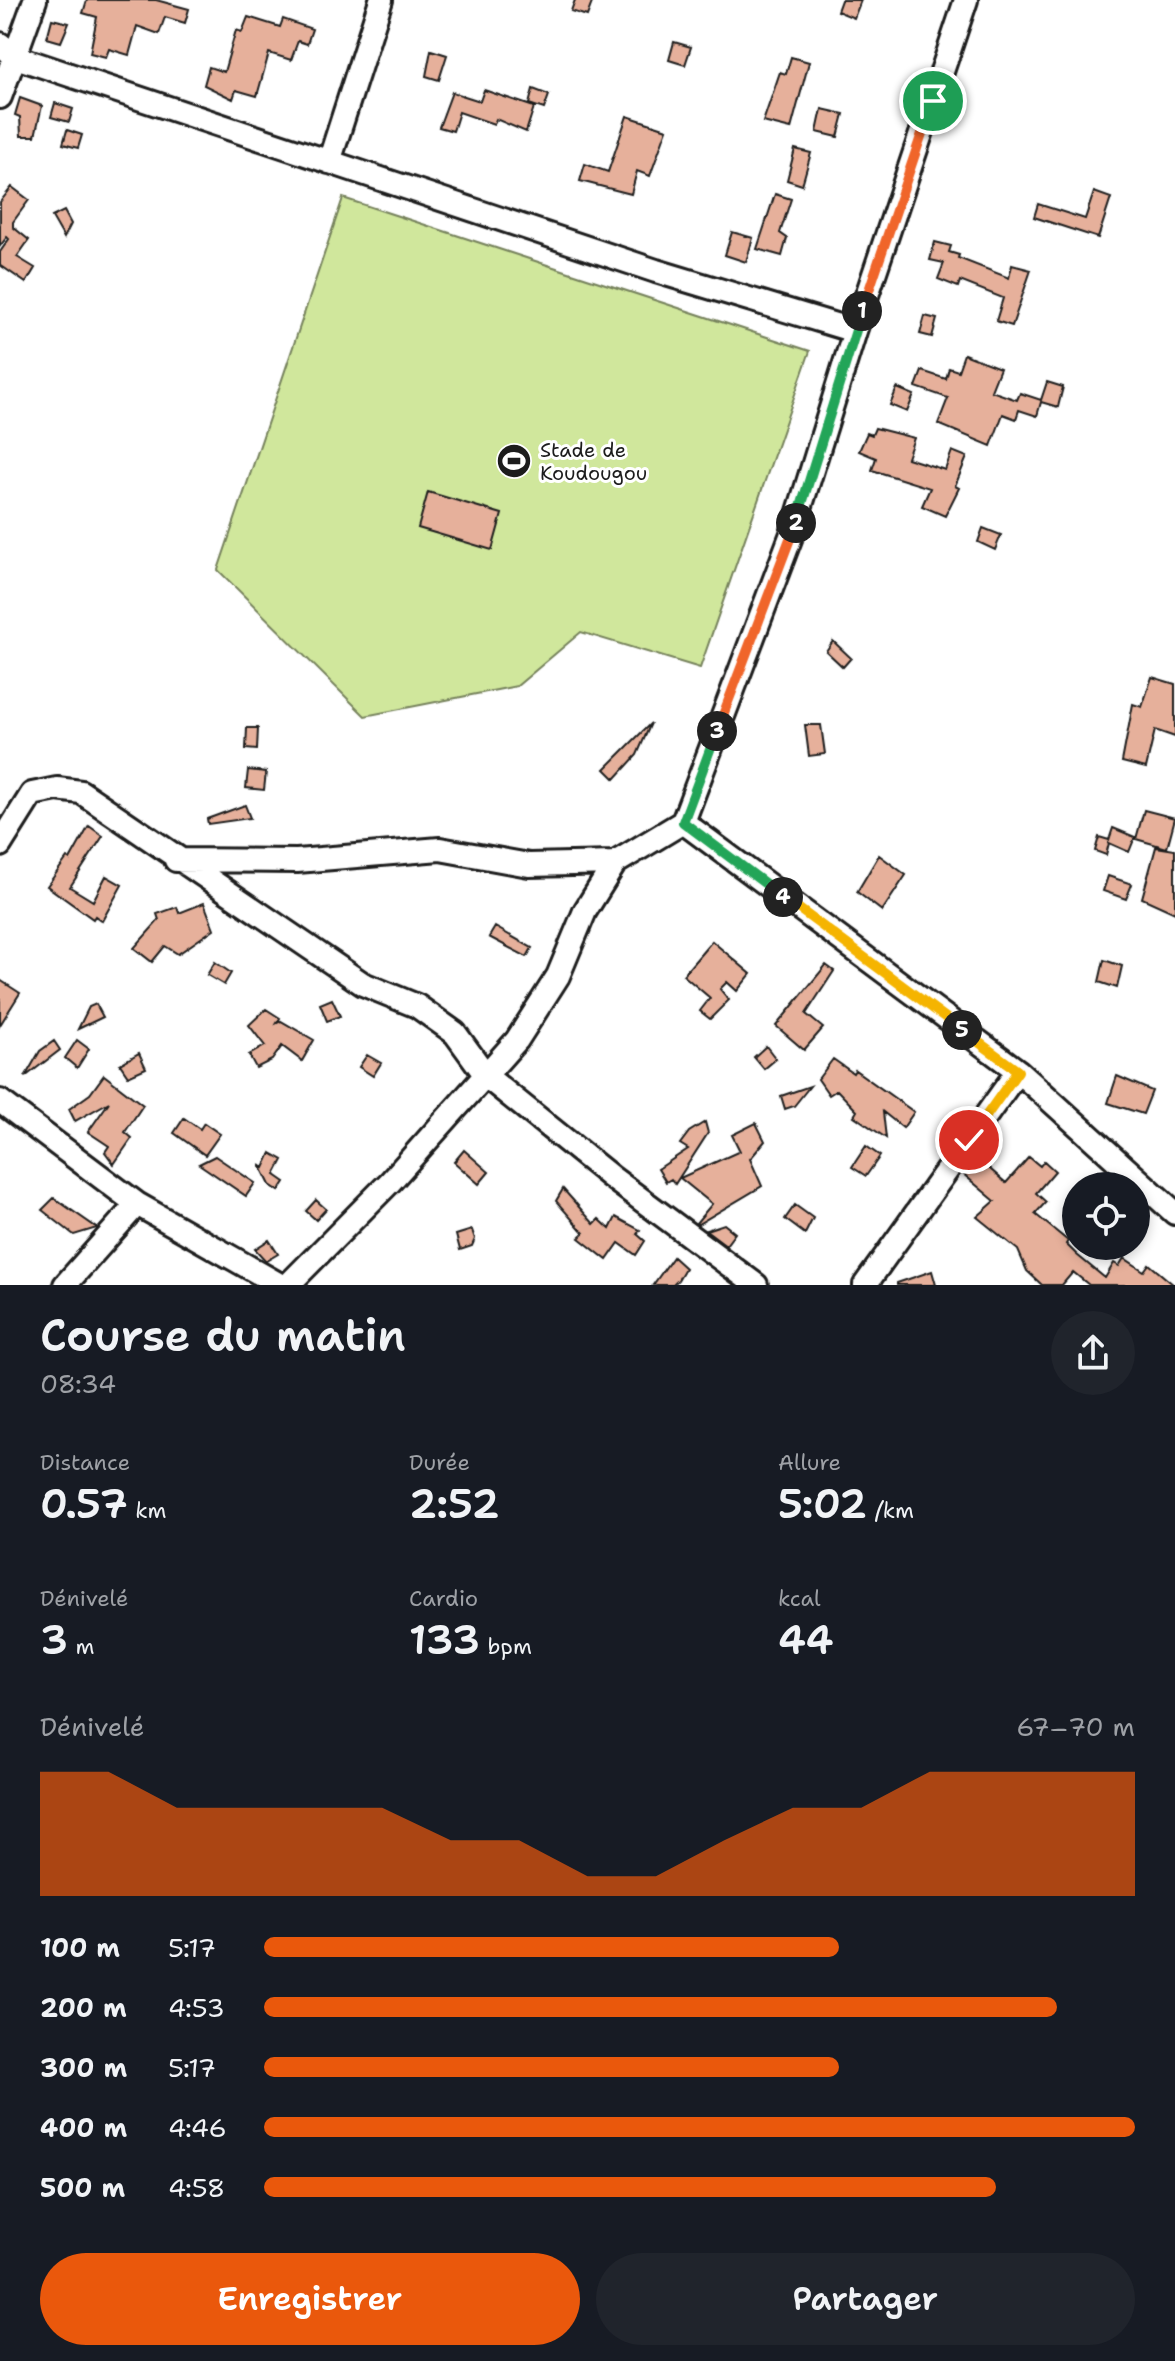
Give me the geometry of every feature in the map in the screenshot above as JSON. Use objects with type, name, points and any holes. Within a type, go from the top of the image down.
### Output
[{"type":"street","points":[[0,97],[8,50],[35,0]]},
{"type":"street","points":[[329,162],[381,0]]},
{"type":"street","points":[[288,1285],[487,1077],[517,1040],[558,976],[585,911],[615,863],[683,822],[793,531],[855,331],[966,0]]},
{"type":"street","points":[[8,50],[656,271],[855,331]]},
{"type":"street","points":[[0,845],[32,794],[57,789],[81,792],[176,860],[363,984],[417,1006],[455,1033],[487,1077],[611,1177],[756,1285]]},
{"type":"street","points":[[683,822],[1018,1071],[1175,1213]]},
{"type":"street","points":[[176,860],[297,861],[440,849],[529,865],[615,863]]},
{"type":"street","points":[[865,1285],[1018,1071]]},
{"type":"street","points":[[0,1101],[137,1204],[280,1285]]},
{"type":"street","points":[[65,1285],[137,1204]]},
{"type":"green space","name":"Stade de Koudougou","points":[[343,198],[810,351],[700,668],[581,632],[517,686],[365,716],[218,570]]},
{"type":"building","points":[[87,0],[156,0],[189,9],[185,23],[165,17],[159,34],[137,26],[129,55],[109,49],[106,57],[90,53],[97,17],[83,13]]},
{"type":"building","points":[[575,0],[593,0],[587,16],[571,11]]},
{"type":"building","points":[[841,0],[861,0],[854,18],[837,11]]},
{"type":"building","points":[[248,17],[280,27],[283,19],[312,29],[307,44],[298,41],[291,60],[269,53],[257,96],[236,90],[233,99],[204,85],[209,67],[224,72],[236,30],[242,32]]},
{"type":"building","points":[[52,19],[69,23],[61,42],[47,38]]},
{"type":"building","points":[[674,42],[691,47],[685,65],[669,60]]},
{"type":"building","points":[[431,50],[447,55],[439,80],[426,76]]},
{"type":"building","points":[[791,57],[809,62],[791,129],[763,122],[780,72],[786,74]]},
{"type":"building","points":[[533,89],[549,95],[544,109],[529,104]]},
{"type":"building","points":[[484,90],[534,107],[526,132],[496,119],[494,124],[459,112],[453,131],[439,127],[452,92],[480,101]]},
{"type":"building","points":[[20,98],[42,106],[35,136],[21,136],[20,117],[15,115]]},
{"type":"building","points":[[55,103],[73,109],[69,122],[51,117]]},
{"type":"building","points":[[822,109],[844,114],[838,137],[817,132]]},
{"type":"building","points":[[627,116],[667,129],[650,176],[637,171],[631,194],[580,181],[585,164],[608,172]]},
{"type":"building","points":[[67,130],[82,135],[78,148],[63,144]]},
{"type":"building","points":[[795,149],[811,153],[802,185],[787,180]]},
{"type":"building","points":[[12,187],[29,200],[13,222],[13,227],[29,240],[17,257],[35,268],[26,283],[0,265],[0,252],[9,239],[7,237],[0,246],[0,202]]},
{"type":"building","points":[[1094,192],[1111,198],[1098,238],[1034,217],[1038,204],[1085,219]]},
{"type":"building","points":[[775,194],[791,199],[780,233],[787,238],[782,256],[757,249]]},
{"type":"building","points":[[64,211],[71,224],[64,238],[52,217]]},
{"type":"building","points":[[732,232],[753,238],[746,262],[725,255]]},
{"type":"building","points":[[935,242],[951,246],[949,252],[959,255],[958,258],[1009,278],[1012,265],[1031,270],[1012,326],[996,321],[1003,298],[960,281],[958,287],[938,279],[944,263],[930,260]]},
{"type":"building","points":[[925,316],[937,319],[932,337],[920,334]]},
{"type":"building","points":[[964,354],[1000,368],[991,391],[1017,400],[1020,393],[1041,400],[1047,382],[1063,387],[1058,407],[1041,402],[1037,416],[1019,410],[1016,419],[1003,414],[991,446],[938,424],[948,398],[916,387],[922,371],[946,379],[949,368],[958,371]]},
{"type":"building","points":[[897,388],[914,395],[907,412],[890,405]]},
{"type":"building","points":[[875,428],[914,438],[907,458],[945,470],[952,451],[967,457],[955,486],[959,488],[945,516],[922,506],[930,488],[872,470],[876,458],[859,451],[867,433],[872,435]]},
{"type":"building","points":[[428,492],[502,514],[492,550],[418,528]]},
{"type":"building","points":[[983,528],[1001,535],[995,550],[978,542]]},
{"type":"building","points":[[833,641],[851,658],[843,667],[826,651]]},
{"type":"building","points":[[1152,677],[1175,684],[1175,737],[1155,730],[1146,768],[1122,762],[1133,704],[1142,707]]},
{"type":"building","points":[[651,723],[637,755],[615,779],[605,769]]},
{"type":"building","points":[[805,725],[821,725],[825,754],[809,756]]},
{"type":"building","points":[[247,728],[258,728],[257,750],[246,749]]},
{"type":"building","points":[[248,770],[266,772],[264,790],[246,788]]},
{"type":"building","points":[[245,805],[250,818],[208,824],[207,819]]},
{"type":"building","points":[[1144,810],[1175,818],[1167,848],[1136,839]]},
{"type":"building","points":[[89,826],[103,836],[70,887],[93,901],[106,876],[122,885],[102,921],[95,916],[93,919],[47,886],[67,858],[70,860]]},
{"type":"building","points":[[1113,828],[1135,837],[1129,852],[1109,843],[1106,855],[1095,851],[1099,837],[1109,840]]},
{"type":"building","points":[[1156,847],[1175,850],[1175,913],[1142,898]]},
{"type":"building","points":[[879,855],[906,875],[882,911],[857,892]]},
{"type":"building","points":[[1108,876],[1132,884],[1126,899],[1103,891]]},
{"type":"building","points":[[204,903],[214,929],[178,954],[165,946],[152,962],[134,948],[159,920],[157,914],[177,907],[179,913]]},
{"type":"building","points":[[495,927],[532,948],[527,957],[489,937]]},
{"type":"building","points":[[712,941],[751,974],[737,991],[727,982],[720,989],[729,1000],[710,1019],[700,1011],[710,998],[683,975]]},
{"type":"building","points":[[1104,960],[1122,966],[1117,988],[1099,982]]},
{"type":"building","points":[[215,962],[231,973],[224,985],[207,975]]},
{"type":"building","points":[[826,965],[834,971],[806,1014],[823,1028],[804,1050],[776,1026]]},
{"type":"building","points":[[0,980],[20,993],[0,1025]]},
{"type":"building","points":[[332,999],[340,1016],[327,1021],[320,1004]]},
{"type":"building","points":[[96,1004],[103,1017],[78,1029],[89,1007]]},
{"type":"building","points":[[266,1009],[280,1018],[277,1023],[281,1021],[314,1040],[302,1061],[282,1046],[272,1060],[256,1068],[249,1055],[265,1046],[249,1025]]},
{"type":"building","points":[[77,1040],[89,1049],[77,1068],[65,1058]]},
{"type":"building","points":[[54,1041],[60,1050],[25,1077],[40,1051]]},
{"type":"building","points":[[766,1046],[776,1059],[764,1069],[754,1057]]},
{"type":"building","points":[[139,1053],[146,1068],[128,1076],[120,1064]]},
{"type":"building","points":[[367,1055],[381,1063],[373,1076],[359,1067]]},
{"type":"building","points":[[833,1059],[853,1073],[855,1070],[914,1112],[903,1128],[883,1112],[886,1138],[854,1116],[857,1111],[837,1090],[829,1095],[818,1079]]},
{"type":"building","points":[[104,1075],[143,1105],[125,1132],[132,1138],[114,1164],[105,1152],[109,1146],[88,1132],[109,1102],[75,1121],[69,1109],[90,1094]]},
{"type":"building","points":[[1117,1076],[1152,1091],[1143,1114],[1108,1103]]},
{"type":"building","points":[[810,1086],[794,1106],[785,1109],[781,1096]]},
{"type":"building","points":[[184,1118],[200,1129],[204,1123],[220,1134],[205,1155],[174,1133]]},
{"type":"building","points":[[705,1122],[708,1133],[675,1184],[671,1179],[666,1182],[658,1169],[688,1149],[680,1144],[689,1132]]},
{"type":"building","points":[[756,1123],[765,1141],[750,1159],[762,1186],[696,1223],[712,1204],[680,1178],[740,1151],[732,1135]]},
{"type":"building","points":[[866,1146],[880,1156],[866,1176],[852,1167]]},
{"type":"building","points":[[464,1150],[489,1172],[479,1184],[454,1162]]},
{"type":"building","points":[[271,1153],[283,1160],[275,1175],[285,1182],[279,1191],[270,1185],[260,1165],[264,1168]]},
{"type":"building","points":[[215,1156],[255,1183],[246,1196],[199,1164]]},
{"type":"building","points":[[1029,1157],[1040,1166],[1044,1161],[1055,1171],[1036,1193],[1046,1202],[1035,1214],[1062,1236],[1062,1260],[1083,1260],[1105,1278],[1114,1263],[1119,1266],[1123,1260],[1144,1271],[1149,1264],[1174,1285],[1089,1285],[1073,1272],[1062,1285],[1042,1285],[1027,1271],[1018,1250],[977,1217],[995,1201],[962,1173],[970,1162],[979,1168],[983,1163],[1006,1183]]},
{"type":"building","points":[[563,1189],[594,1224],[599,1219],[610,1229],[616,1217],[640,1230],[637,1234],[645,1241],[636,1255],[619,1243],[607,1260],[579,1238],[584,1233],[556,1201]]},
{"type":"building","points":[[54,1198],[97,1228],[74,1235],[42,1210]]},
{"type":"building","points":[[316,1200],[326,1209],[316,1220],[306,1211]]},
{"type":"building","points":[[795,1205],[813,1218],[805,1234],[785,1219]]},
{"type":"building","points":[[724,1224],[735,1233],[726,1245],[706,1230]]},
{"type":"building","points":[[472,1230],[475,1239],[472,1246],[460,1250],[456,1235]]},
{"type":"building","points":[[269,1240],[278,1254],[266,1261],[255,1249]]},
{"type":"building","points":[[673,1257],[685,1268],[678,1280],[673,1285],[653,1285]]},
{"type":"building","points":[[932,1271],[936,1285],[897,1285],[897,1283]]},
{"type":"place","name":"Stade de Koudougou","points":[[514,461]]},
{"type":"route","points":[[933,101],[855,331],[793,531],[683,822],[1018,1071],[969,1140]]}]
